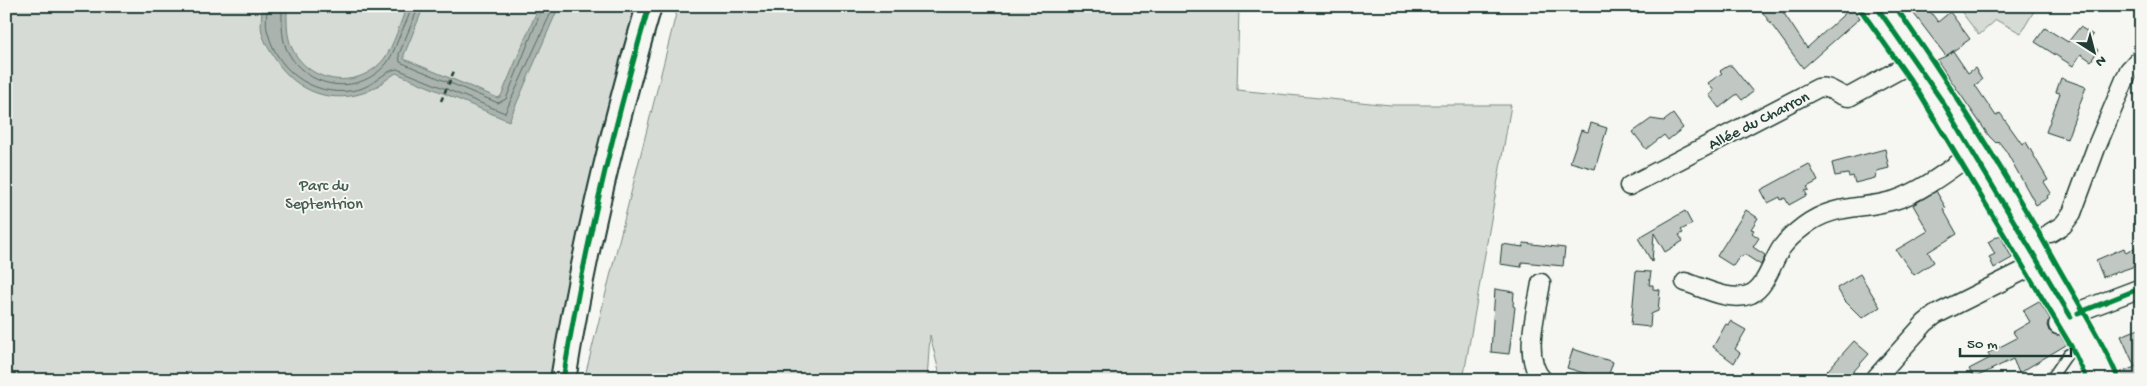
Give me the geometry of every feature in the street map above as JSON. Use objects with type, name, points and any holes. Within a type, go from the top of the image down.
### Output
[{"type":"main road","points":[[1876,6],[1915,61],[1973,153],[2038,263],[2064,321],[2087,345],[2103,380]]},
{"type":"street","points":[[563,380],[584,264],[629,77],[649,6]]},
{"type":"street","points":[[2050,232],[2063,225],[2072,213],[2096,148],[2129,70],[2141,57]]},
{"type":"street","name":"Allée du Charron","points":[[1629,186],[1818,88],[1828,88],[1849,97],[1915,61]]},
{"type":"street","points":[[1684,282],[1725,295],[1738,296],[1752,293],[1760,286],[1782,247],[1797,231],[1815,218],[1842,208],[1883,203],[1903,197],[1973,153]]},
{"type":"street","points":[[1874,380],[1930,319],[1948,307],[2038,263]]},
{"type":"street","points":[[1541,283],[1531,357],[1535,370],[1543,380]]},
{"type":"street","points":[[2064,321],[2141,288]]},
{"type":"lane","points":[[2050,380],[2068,354],[2087,345]]},
{"type":"path","points":[[442,101],[454,71]]},
{"type":"green space","name":"Parc du Septentrion","points":[[6,6],[641,6],[602,126],[552,380],[6,380]]},
{"type":"green space","points":[[678,6],[1239,6],[1237,90],[1391,105],[1511,105],[1463,380],[941,380],[930,335],[927,380],[584,380]]},
{"type":"green space","points":[[1957,6],[2037,6],[2021,33],[1996,20],[1979,35]]},
{"type":"water","points":[[262,6],[287,6],[287,27],[290,43],[300,60],[310,69],[322,76],[348,79],[361,76],[373,69],[384,59],[394,41],[407,6],[424,6],[404,59],[498,98],[501,96],[539,6],[559,6],[509,121],[396,73],[372,89],[349,96],[336,97],[311,91],[289,76],[269,49],[261,30]]},
{"type":"building","points":[[1758,6],[1779,6],[1807,48],[1852,7],[1860,18],[1803,68]]},
{"type":"building","points":[[1908,6],[1926,6],[1938,22],[1950,12],[1970,39],[1953,51],[1968,73],[1975,68],[1982,80],[1975,85],[1996,116],[2000,113],[2022,144],[2026,142],[2048,180],[2044,182],[2051,193],[2047,196],[2048,198],[2036,205],[2006,151],[1998,141],[1996,143],[1989,136],[1937,60],[1946,56]]},
{"type":"building","points":[[2080,27],[2093,35],[2088,43],[2098,50],[2091,61],[2081,54],[2073,66],[2035,42],[2045,28],[2068,42]]},
{"type":"building","points":[[1728,66],[1732,66],[1753,92],[1742,100],[1737,94],[1719,108],[1709,95],[1714,91],[1708,83]]},
{"type":"building","points":[[2061,78],[2086,87],[2067,139],[2046,132],[2060,93],[2056,92]]},
{"type":"building","points":[[1673,114],[1683,128],[1668,140],[1664,135],[1646,149],[1633,132],[1651,119],[1664,121]]},
{"type":"building","points":[[1591,123],[1607,128],[1595,169],[1570,162],[1581,130],[1588,132]]},
{"type":"building","points":[[1885,149],[1889,168],[1877,171],[1875,178],[1855,183],[1853,176],[1849,177],[1848,174],[1835,176],[1832,163]]},
{"type":"building","points":[[1809,164],[1818,181],[1807,187],[1809,190],[1805,191],[1807,195],[1789,205],[1785,198],[1781,200],[1780,197],[1768,203],[1761,190]]},
{"type":"building","points":[[1936,191],[1946,208],[1943,209],[1957,234],[1928,252],[1934,262],[1914,275],[1896,250],[1928,231],[1913,205]]},
{"type":"building","points":[[1746,210],[1758,218],[1751,229],[1754,230],[1752,233],[1759,238],[1753,247],[1765,255],[1761,265],[1744,254],[1742,257],[1740,256],[1733,266],[1717,256]]},
{"type":"building","points":[[1685,211],[1692,224],[1681,230],[1683,233],[1679,235],[1683,241],[1665,252],[1654,233],[1652,262],[1638,238]]},
{"type":"building","points":[[2000,235],[2012,258],[1994,268],[1989,257],[1995,254],[1988,242]]},
{"type":"building","points":[[1524,243],[1565,248],[1563,266],[1522,262],[1521,267],[1500,264],[1502,244],[1523,247]]},
{"type":"building","points":[[2141,244],[2141,264],[2103,277],[2096,260],[2124,248],[2126,253]]},
{"type":"building","points":[[1636,271],[1651,272],[1649,285],[1653,285],[1653,289],[1660,290],[1658,311],[1651,314],[1650,327],[1631,325]]},
{"type":"building","points":[[1860,274],[1880,307],[1862,318],[1844,300],[1837,288]]},
{"type":"building","points":[[1495,289],[1514,292],[1513,306],[1515,307],[1509,354],[1491,352]]},
{"type":"building","points":[[2039,301],[2050,319],[2047,325],[2049,331],[2060,335],[2066,345],[2019,373],[2013,359],[1974,378],[1969,369],[1990,358],[1988,353],[2017,338],[2013,332],[2030,322],[2023,310]]},
{"type":"building","points":[[1730,321],[1746,330],[1735,349],[1740,353],[1734,363],[1713,347],[1726,324],[1728,325]]},
{"type":"building","points":[[2141,328],[2141,380],[2118,380],[2117,374],[2135,367],[2121,336]]},
{"type":"building","points":[[1854,341],[1869,354],[1846,380],[1819,380]]},
{"type":"building","points":[[1573,349],[1613,362],[1607,380],[1567,368]]},
{"type":"cycle path","points":[[563,380],[600,192],[649,6]]},
{"type":"cycle path","points":[[1858,6],[1916,88],[2071,346],[2087,380]]},
{"type":"cycle path","points":[[1876,6],[1942,101],[2071,317]]},
{"type":"cycle path","points":[[1895,6],[2000,167],[2090,322],[2119,380]]},
{"type":"cycle path","points":[[2078,313],[2141,288]]}]
